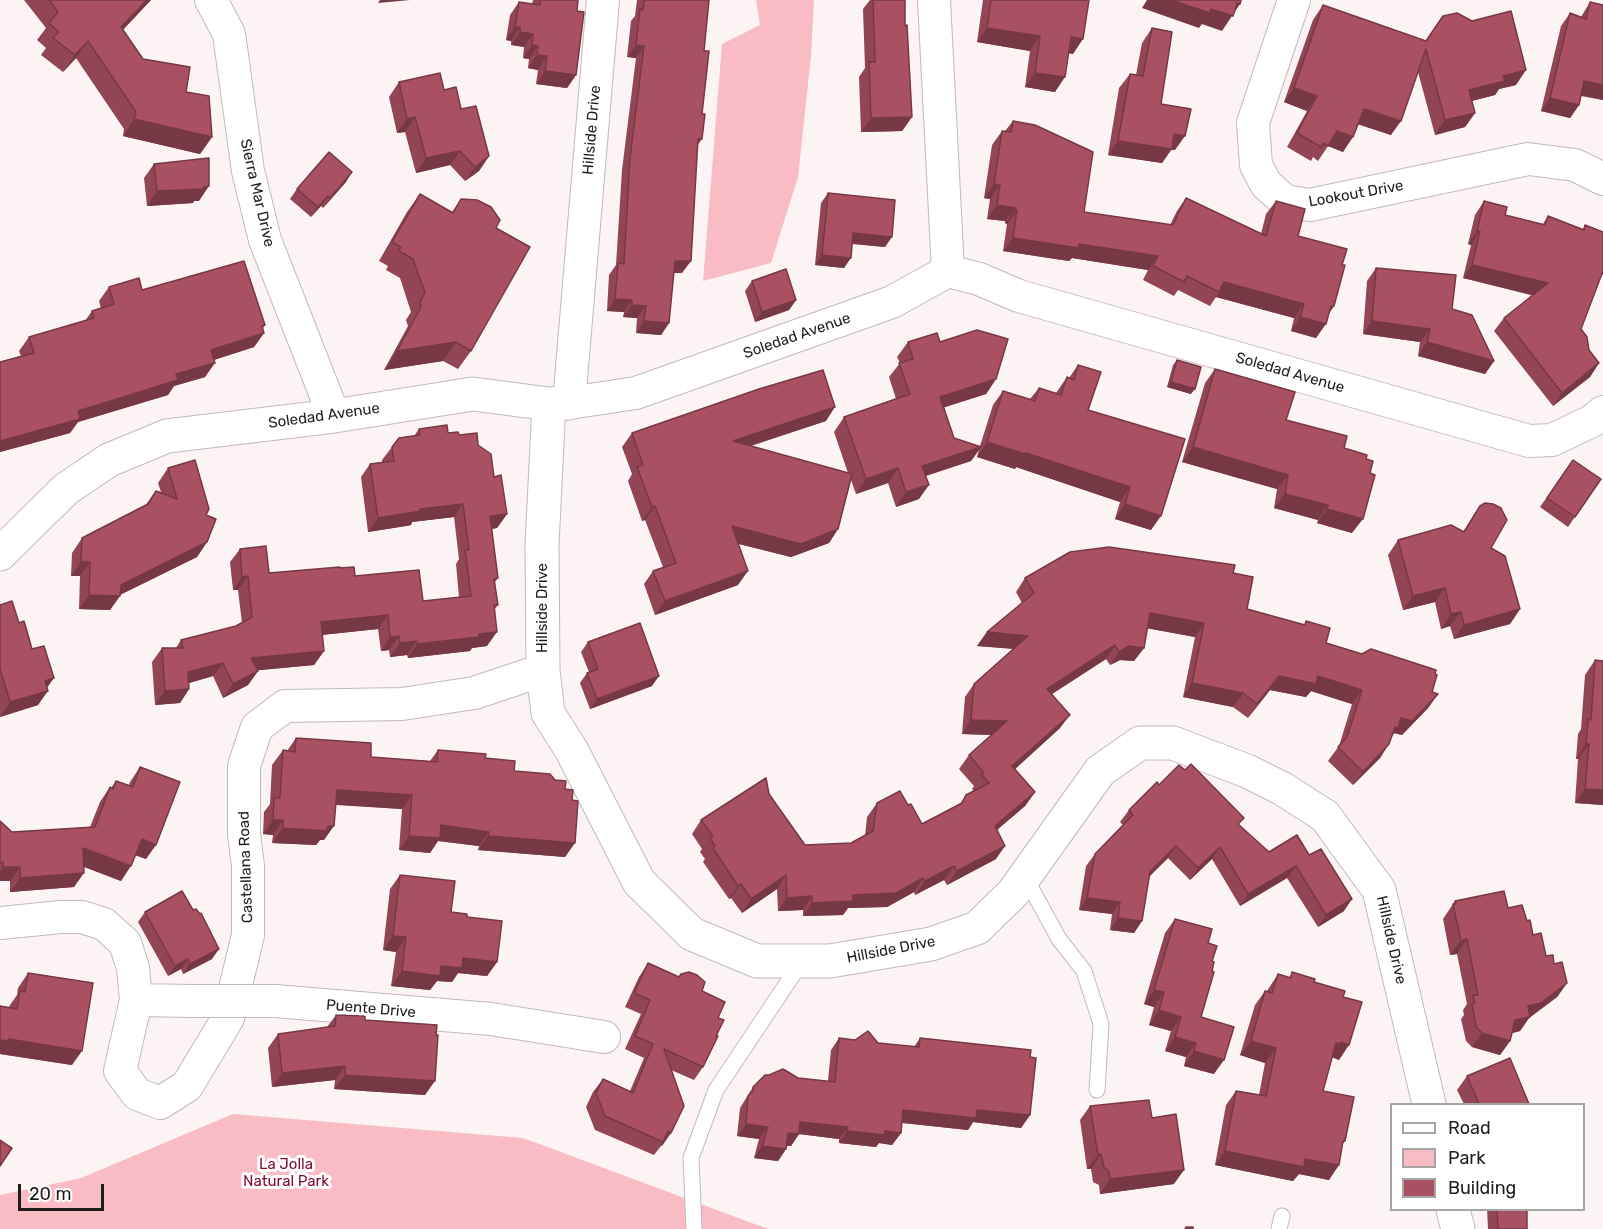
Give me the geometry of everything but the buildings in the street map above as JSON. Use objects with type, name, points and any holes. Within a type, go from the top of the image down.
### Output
[{"type":"street","name":"Sierra Mar Drive","points":[[211,0],[229,34],[248,171],[265,240],[334,416]]},
{"type":"street","name":"Hillside Drive","points":[[603,0],[542,545],[543,670],[548,713],[572,751],[639,882],[692,934],[757,961],[830,961],[931,944],[977,928],[1013,893],[1100,771],[1140,743],[1173,743],[1247,771],[1283,789],[1325,816],[1379,890],[1429,1103]]},
{"type":"street","points":[[934,0],[948,271]]},
{"type":"street","name":"Lookout Drive","points":[[1294,0],[1253,123],[1256,165],[1266,184],[1285,201],[1310,205],[1528,159],[1575,165],[1603,179]]},
{"type":"street","name":"Soledad Avenue","points":[[0,554],[66,489],[109,460],[167,435],[334,416],[473,394],[559,403],[636,393],[892,302],[948,271],[979,279],[1019,296],[1528,441],[1552,440],[1592,421],[1603,412]]},
{"type":"street","name":"Castellana Road","points":[[0,923],[82,917],[104,924],[125,943],[133,968],[136,1000],[120,1071],[137,1094],[160,1103],[187,1086],[228,1018],[248,935],[244,766],[256,727],[285,706],[402,704],[474,693],[543,670]]},
{"type":"street","name":"Puente Drive","points":[[136,1000],[275,1001],[491,1019],[604,1037]]},
{"type":"street","points":[[1454,1211],[1458,1229]]},
{"type":"lane","points":[[1025,877],[1059,939],[1084,971],[1101,1024],[1097,1090]]},
{"type":"lane","points":[[694,1229],[691,1158],[716,1090],[802,961]]},
{"type":"green space","points":[[756,0],[814,0],[811,56],[798,177],[771,263],[703,281],[722,44],[760,25]]},
{"type":"green space","name":"La Jolla Natural Park","points":[[233,1114],[523,1138],[768,1229],[0,1229],[0,1195],[81,1178]]}]
